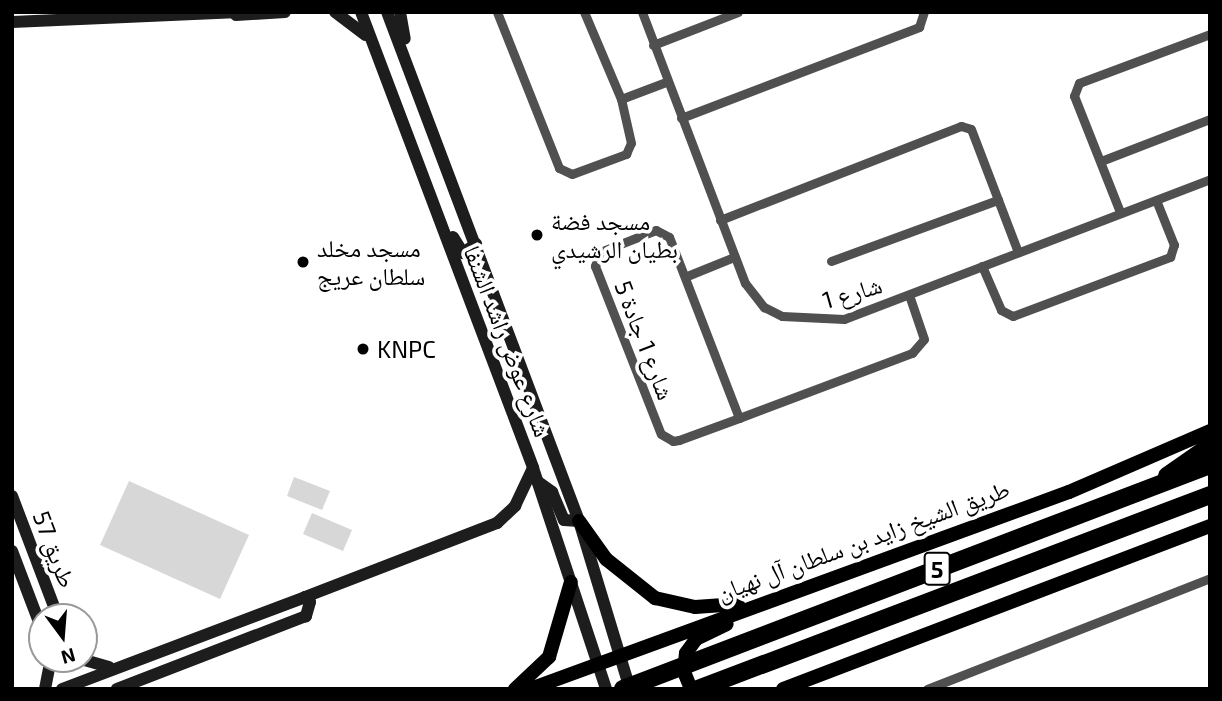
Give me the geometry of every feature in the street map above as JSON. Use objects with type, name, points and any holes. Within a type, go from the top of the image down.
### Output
[{"type":"highway","points":[[1158,485],[1210,446]]},
{"type":"highway","name":"5","points":[[623,689],[1210,465]]},
{"type":"highway","name":"5","points":[[698,689],[1210,495]]},
{"type":"highway","points":[[1181,507],[1210,506]]},
{"type":"main road","points":[[12,15],[57,12]]},
{"type":"main road","points":[[12,22],[285,12]]},
{"type":"main road","points":[[335,12],[363,31],[374,51]]},
{"type":"main road","name":"شارع عوض راشد الشنفا","points":[[361,12],[533,468],[606,689]]},
{"type":"main road","name":"شارع عوض راشد الشنفا","points":[[387,12],[414,73],[579,521],[630,689]]},
{"type":"main road","points":[[400,12],[414,73]]},
{"type":"main road","points":[[409,142],[459,250],[472,251],[476,244]]},
{"type":"main road","name":"طريق الشيخ زايد بن سلطان آل نهيان","points":[[530,689],[763,601],[816,586],[1069,492],[1210,431]]},
{"type":"main road","points":[[62,689],[497,523],[515,506],[533,468]]},
{"type":"main road","points":[[537,481],[552,492],[564,520],[579,521],[606,559],[655,598],[695,607],[763,601]]},
{"type":"main road","name":"طريق 57","points":[[12,496],[53,603]]},
{"type":"main road","points":[[783,689],[1210,526]]},
{"type":"main road","name":"طريق 57","points":[[12,551],[32,603]]},
{"type":"main road","points":[[515,689],[550,656],[571,582]]},
{"type":"main road","points":[[691,689],[684,662],[696,639],[816,586]]},
{"type":"main road","points":[[117,689],[306,616],[311,606],[305,597]]},
{"type":"main road","points":[[772,689],[851,662]]},
{"type":"main road","points":[[98,664],[113,668]]},
{"type":"street","points":[[497,12],[564,173],[629,150],[621,99],[584,12]]},
{"type":"street","name":"شارع 1","points":[[642,12],[666,82],[734,257],[753,296],[802,321],[844,320],[1210,179]]},
{"type":"street","points":[[653,46],[738,12]]},
{"type":"street","points":[[681,118],[919,26],[924,12]]},
{"type":"street","points":[[1120,212],[1074,96],[1079,83],[1210,34]]},
{"type":"street","points":[[621,99],[666,82]]},
{"type":"street","points":[[1101,161],[1210,119]]},
{"type":"street","points":[[720,220],[961,126],[971,129],[1018,252]]},
{"type":"street","points":[[831,261],[998,200]]},
{"type":"street","points":[[982,267],[1000,310],[1013,316],[1170,257],[1174,245],[1156,200]]},
{"type":"street","name":"شارع 1 جادة 5","points":[[739,418],[687,276],[669,237],[656,230],[600,252],[595,266],[661,434],[679,440],[739,418],[920,348],[924,339],[909,295]]},
{"type":"street","points":[[687,276],[734,257]]},
{"type":"street","points":[[928,689],[1210,578]]},
{"type":"shaded area","points":[[294,477],[330,491],[322,510],[287,496]]},
{"type":"shaded area","points":[[129,481],[249,535],[220,599],[100,545]]},
{"type":"shaded area","points":[[312,513],[352,530],[343,551],[303,534]]},
{"type":"place","name":"مسجد فضة بطيان الرشيدي","points":[[537,235]]},
{"type":"place","name":"مسجد مخلد سلطان عريج","points":[[303,262]]},
{"type":"place","name":"KNPC","points":[[363,349]]}]
